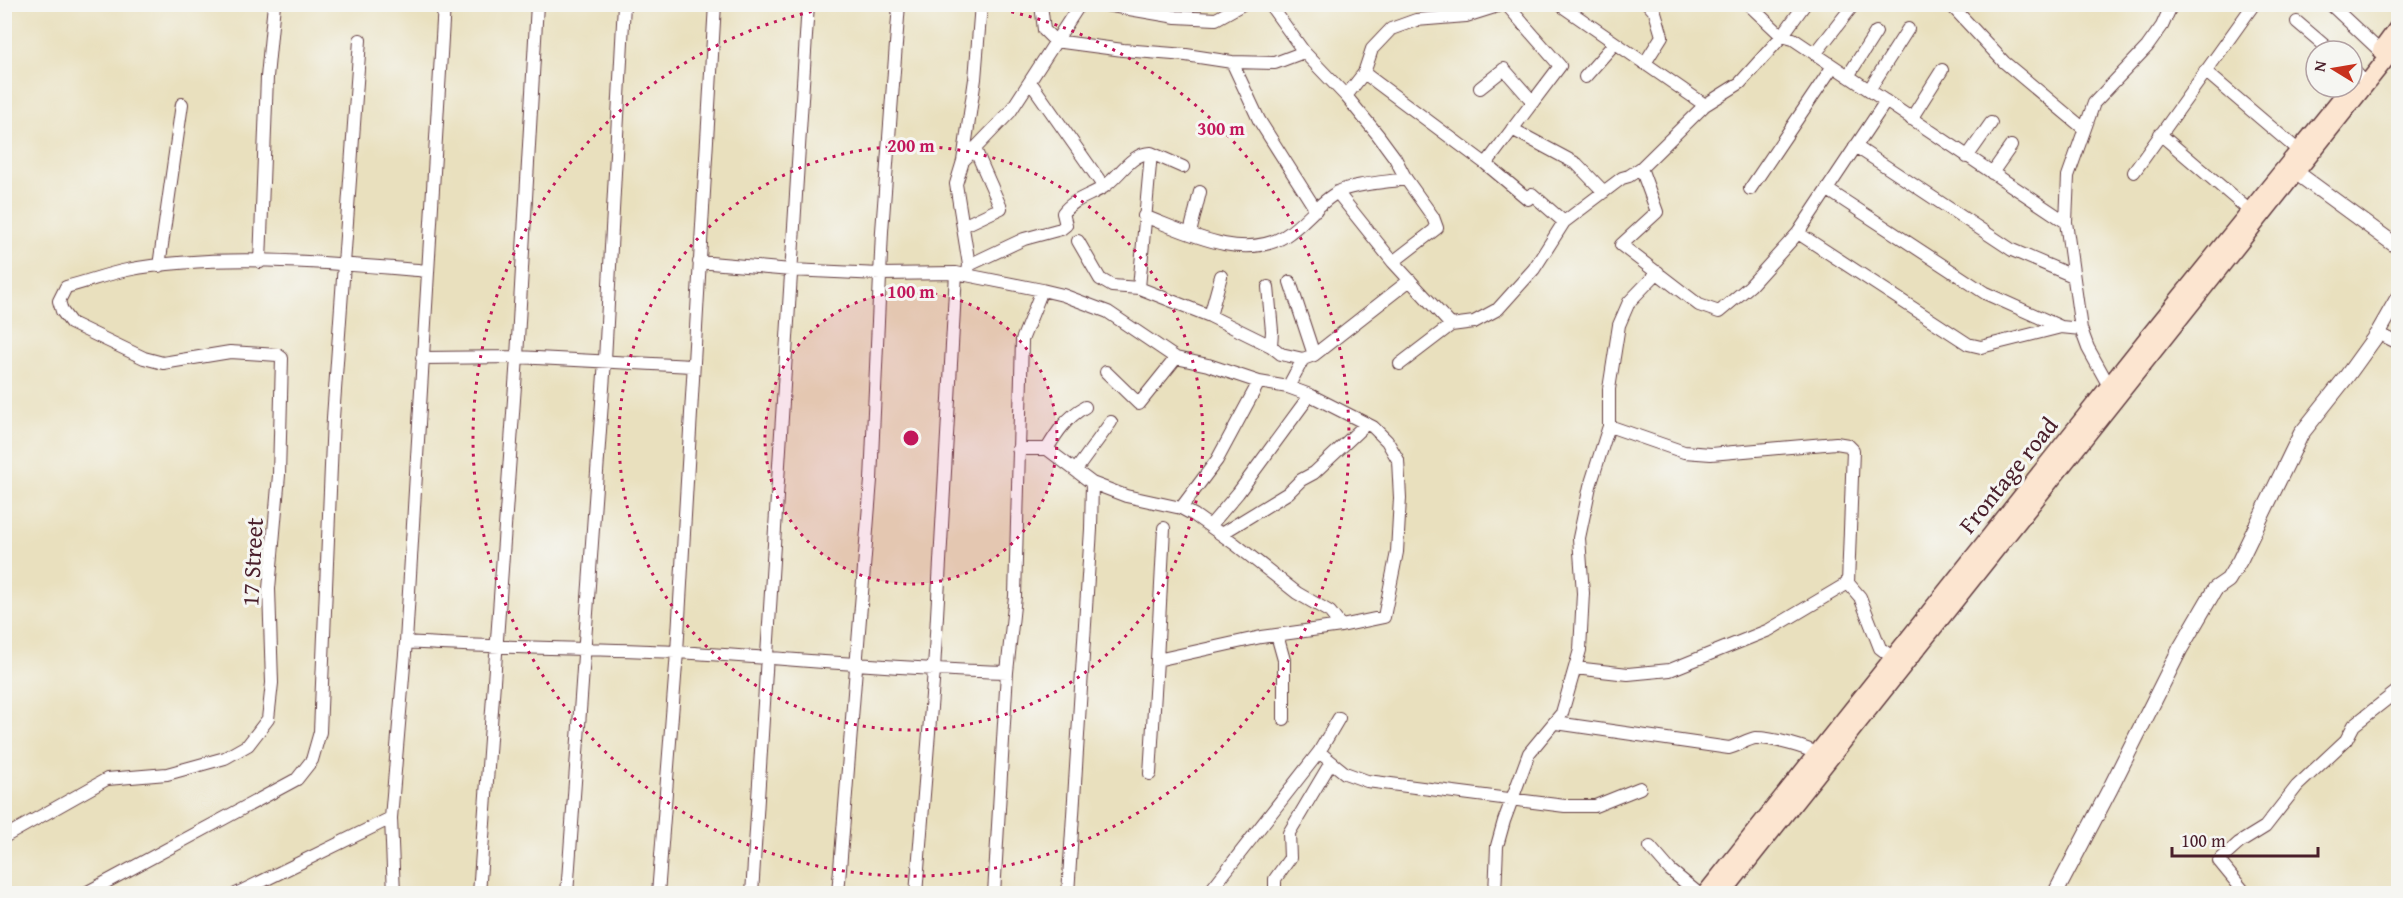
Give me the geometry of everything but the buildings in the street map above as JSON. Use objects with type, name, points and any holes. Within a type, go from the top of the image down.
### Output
[{"type":"main road","name":"Frontage road","points":[[2364,68],[2398,27]]},
{"type":"main road","points":[[1722,894],[1823,756],[2114,390],[2297,173],[2398,44]]},
{"type":"main road","name":"Frontage road","points":[[1705,894],[1823,756],[1893,658],[2114,390],[2338,99]]},
{"type":"street","points":[[260,262],[267,77],[274,4]]},
{"type":"street","points":[[394,894],[392,818],[406,642],[444,4]]},
{"type":"street","points":[[478,894],[517,357],[537,4]]},
{"type":"street","points":[[567,894],[604,360],[624,4]]},
{"type":"street","points":[[658,894],[677,652],[715,4]]},
{"type":"street","points":[[752,894],[808,4]]},
{"type":"street","points":[[838,894],[871,480],[880,274],[899,4]]},
{"type":"street","points":[[916,894],[964,271],[963,226],[956,184],[963,161],[975,79],[981,4]]},
{"type":"street","points":[[1041,4],[1044,30],[1055,41],[1232,62],[1275,63],[1304,52]]},
{"type":"street","points":[[963,161],[1010,112],[1031,83],[1080,4]]},
{"type":"street","points":[[1100,4],[1176,17],[1216,19],[1243,4]]},
{"type":"street","points":[[1559,4],[1705,105]]},
{"type":"street","points":[[1645,63],[1662,36],[1655,12],[1648,4]]},
{"type":"street","points":[[1748,4],[1782,36],[1793,39],[2066,222]]},
{"type":"street","points":[[1400,364],[1451,325],[1474,321],[1497,309],[1534,268],[1564,222],[1622,178],[1641,168],[1705,105],[1740,83],[1782,36],[1804,4]]},
{"type":"street","points":[[1815,54],[1854,4]]},
{"type":"street","points":[[1950,4],[2004,62],[2083,128]]},
{"type":"street","points":[[2114,390],[2088,348],[2081,329],[2066,222],[2068,176],[2083,128],[2094,104],[2147,47],[2162,26],[2172,4]]},
{"type":"street","points":[[2134,172],[2254,4]]},
{"type":"street","points":[[2330,4],[2380,51]]},
{"type":"street","points":[[1346,96],[1364,73],[1372,48],[1391,29],[1416,20],[1466,16],[1500,5],[1560,66],[1486,164]]},
{"type":"street","points":[[1271,6],[1304,52],[1346,96],[1378,135],[1433,217],[1437,228],[1393,262]]},
{"type":"street","points":[[2297,22],[2317,39]]},
{"type":"street","points":[[1869,90],[1908,29]]},
{"type":"street","points":[[1848,76],[1876,32]]},
{"type":"street","points":[[84,894],[297,779],[312,760],[320,732],[326,556],[343,264],[360,40]]},
{"type":"street","points":[[1585,77],[1615,43]]},
{"type":"street","points":[[1232,62],[1259,120],[1316,210]]},
{"type":"street","points":[[1750,189],[1833,66]]},
{"type":"street","points":[[1480,88],[1504,69],[1533,102]]},
{"type":"street","points":[[1911,119],[1942,70]]},
{"type":"street","points":[[2205,71],[2299,151]]},
{"type":"street","points":[[1364,73],[1486,164],[1528,199],[1532,194],[1564,222]]},
{"type":"street","points":[[1031,83],[1104,187]]},
{"type":"street","points":[[1641,168],[1657,212],[1621,245],[1699,305],[1719,312],[1750,286],[1798,233],[1886,101]]},
{"type":"street","points":[[182,104],[159,266],[191,262],[260,262],[343,264],[428,271]]},
{"type":"street","points":[[1967,156],[1991,123]]},
{"type":"street","points":[[1512,129],[1576,164],[1604,192]]},
{"type":"street","points":[[2160,134],[2251,212]]},
{"type":"street","points":[[1856,146],[2012,250],[2073,276]]},
{"type":"street","points":[[1992,173],[2011,146]]},
{"type":"street","points":[[963,226],[1001,208],[975,149]]},
{"type":"street","points":[[964,271],[1024,239],[1061,230],[1066,225],[1063,213],[1068,206],[1104,187],[1139,155],[1151,153],[1183,166]]},
{"type":"street","points":[[1139,288],[1151,153]]},
{"type":"street","points":[[2297,173],[2398,247]]},
{"type":"street","points":[[1144,216],[1190,233],[1243,247],[1258,246],[1283,237],[1337,192],[1406,179]]},
{"type":"street","points":[[1828,190],[1985,293],[2061,327],[2081,329]]},
{"type":"street","points":[[1190,233],[1200,192]]},
{"type":"street","points":[[1337,192],[1393,262],[1451,325]]},
{"type":"street","points":[[1798,233],[1968,344],[1981,347],[2061,327]]},
{"type":"street","points":[[1078,241],[1100,279],[1112,286],[1139,288],[1210,316],[1271,346],[1281,354],[1308,357]]},
{"type":"street","points":[[699,262],[791,270],[880,274],[964,271],[1063,295],[1108,312],[1176,358],[1208,365],[1259,382],[1288,387],[1310,395],[1373,427],[1387,441],[1398,460],[1400,498],[1397,552],[1384,617],[1277,635],[1157,660]]},
{"type":"street","name":"17 Street","points":[[4,837],[107,779],[167,774],[225,758],[248,745],[268,719],[272,683],[269,589],[279,475],[282,358],[278,355],[230,352],[164,363],[144,358],[71,323],[62,311],[59,300],[66,287],[127,270],[159,266]]},
{"type":"street","points":[[1495,894],[1497,846],[1513,798],[1529,753],[1556,723],[1565,704],[1580,650],[1583,593],[1579,538],[1590,486],[1609,426],[1610,389],[1619,325],[1629,302],[1658,272]]},
{"type":"street","points":[[1210,316],[1221,276]]},
{"type":"street","points":[[1288,387],[1308,357],[1410,280]]},
{"type":"street","points":[[1290,282],[1308,357]]},
{"type":"street","points":[[1268,287],[1271,346]]},
{"type":"street","points":[[994,894],[1007,672],[1017,561],[1022,340],[1042,290]]},
{"type":"street","points":[[2055,894],[2180,649],[2215,589],[2228,580],[2240,560],[2301,434],[2379,333],[2398,298]]},
{"type":"street","points":[[2379,333],[2398,343]]},
{"type":"street","points":[[422,358],[517,357],[692,366]]},
{"type":"street","points":[[1106,372],[1139,404],[1176,358]]},
{"type":"street","points":[[1181,508],[1217,460],[1259,382]]},
{"type":"street","points":[[1210,526],[1238,493],[1310,395]]},
{"type":"street","points":[[1047,449],[1073,414],[1084,407]]},
{"type":"street","points":[[1076,470],[1111,422]]},
{"type":"street","points":[[1221,534],[1287,493],[1301,480],[1314,473],[1366,424]]},
{"type":"street","points":[[1609,426],[1684,452],[1711,454],[1836,443],[1848,445],[1853,450],[1848,583],[1860,597],[1880,648],[1893,658]]},
{"type":"street","points":[[1018,449],[1047,449],[1092,483],[1126,496],[1181,508],[1221,534],[1297,593],[1330,612],[1341,626]]},
{"type":"street","points":[[1068,894],[1092,483]]},
{"type":"street","points":[[1150,774],[1164,528]]},
{"type":"street","points":[[1575,668],[1628,674],[1670,670],[1769,630],[1848,583]]},
{"type":"street","points":[[1277,635],[1284,660],[1284,719]]},
{"type":"street","points":[[406,642],[496,648],[584,648],[677,652],[934,670],[1007,672]]},
{"type":"street","points":[[2246,894],[2219,861],[2239,843],[2265,827],[2297,786],[2346,740],[2354,725],[2396,692]]},
{"type":"street","points":[[1208,894],[1318,752],[1339,718]]},
{"type":"street","points":[[1556,723],[1730,748],[1754,738],[1773,740],[1823,756]]},
{"type":"street","points":[[1318,752],[1330,764],[1345,773],[1367,781],[1565,806],[1595,807],[1640,788]]},
{"type":"street","points":[[1275,894],[1275,879],[1290,858],[1289,833],[1330,764]]},
{"type":"street","points":[[236,894],[392,818]]},
{"type":"street","points":[[1650,847],[1670,870],[1699,894]]}]
